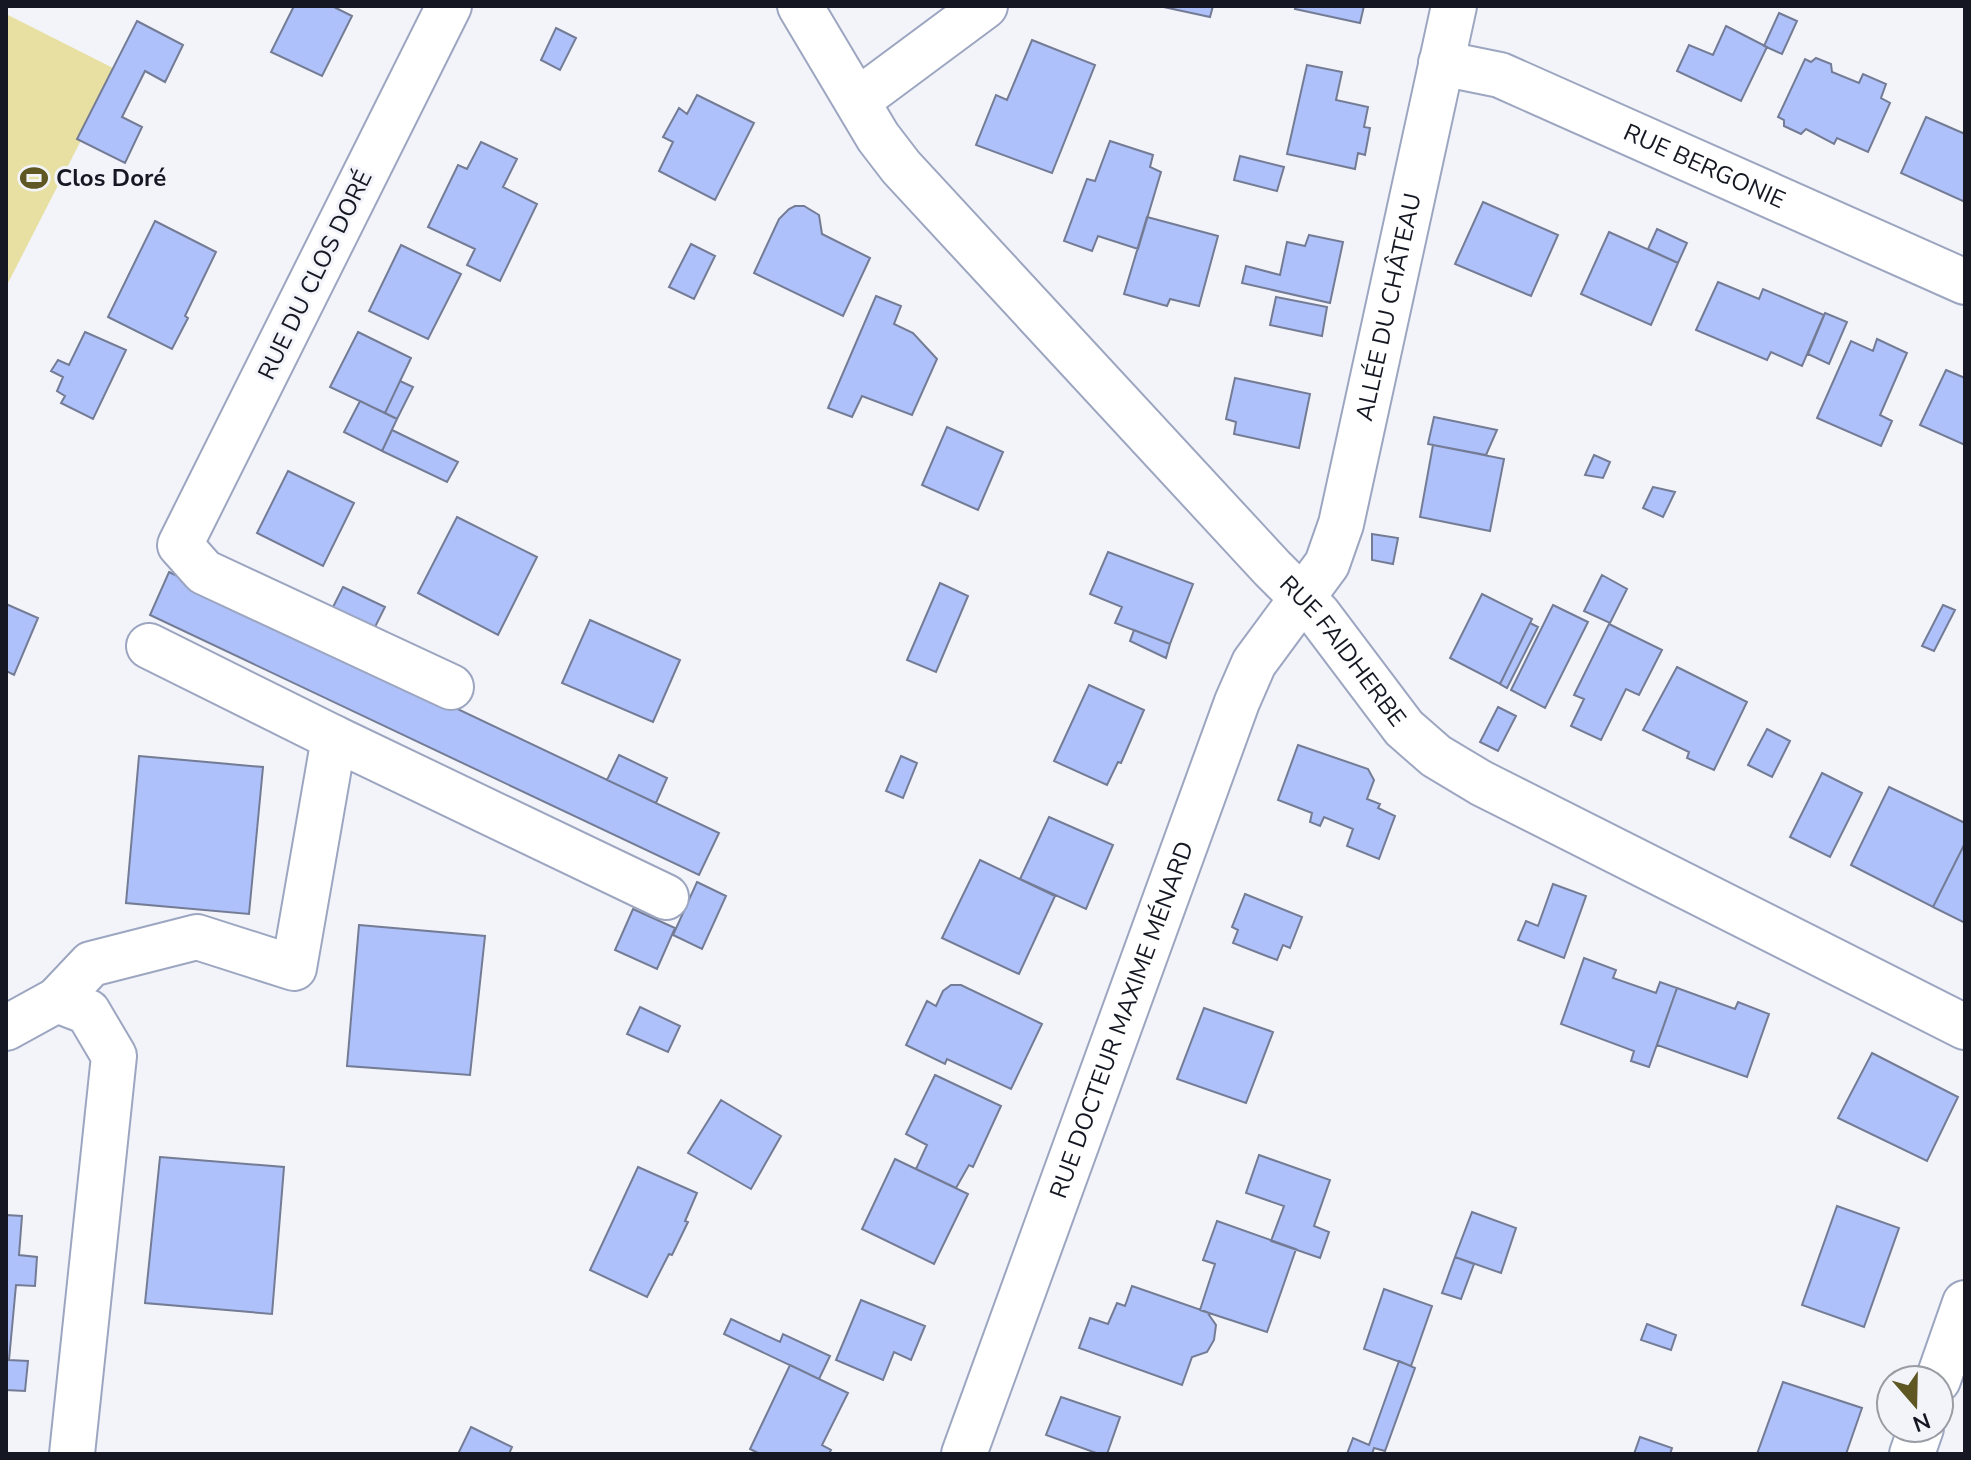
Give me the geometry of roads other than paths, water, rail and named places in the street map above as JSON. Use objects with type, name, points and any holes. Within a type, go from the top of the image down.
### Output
[{"type":"street","name":"RUE DU CLOS DORÉ","points":[[449,6],[180,545],[204,572],[451,687]]},
{"type":"street","name":"RUE FAIDHERBE","points":[[800,6],[878,137],[909,176],[1318,614],[1404,728],[1436,756],[1481,783],[1965,1027]]},
{"type":"street","points":[[857,101],[985,6]]},
{"type":"street","name":"ALLÉE DU CHÂTEAU","points":[[1303,599],[1327,564],[1341,524],[1454,6]]},
{"type":"street","name":"RUE BERGONIE","points":[[1441,63],[1500,75],[1965,282]]},
{"type":"street","name":"RUE DOCTEUR MAXIME MÉNARD","points":[[964,1454],[1237,702],[1254,663],[1303,599]]},
{"type":"street","points":[[149,646],[666,897]]},
{"type":"street","points":[[6,1028],[57,1000],[91,964],[197,937],[294,968],[334,738]]},
{"type":"street","points":[[57,1000],[88,1012],[114,1056],[72,1454]]},
{"type":"street","points":[[1944,1364],[1965,1303]]},
{"type":"place","name":"Clos Doré","points":[[34,178]]}]
